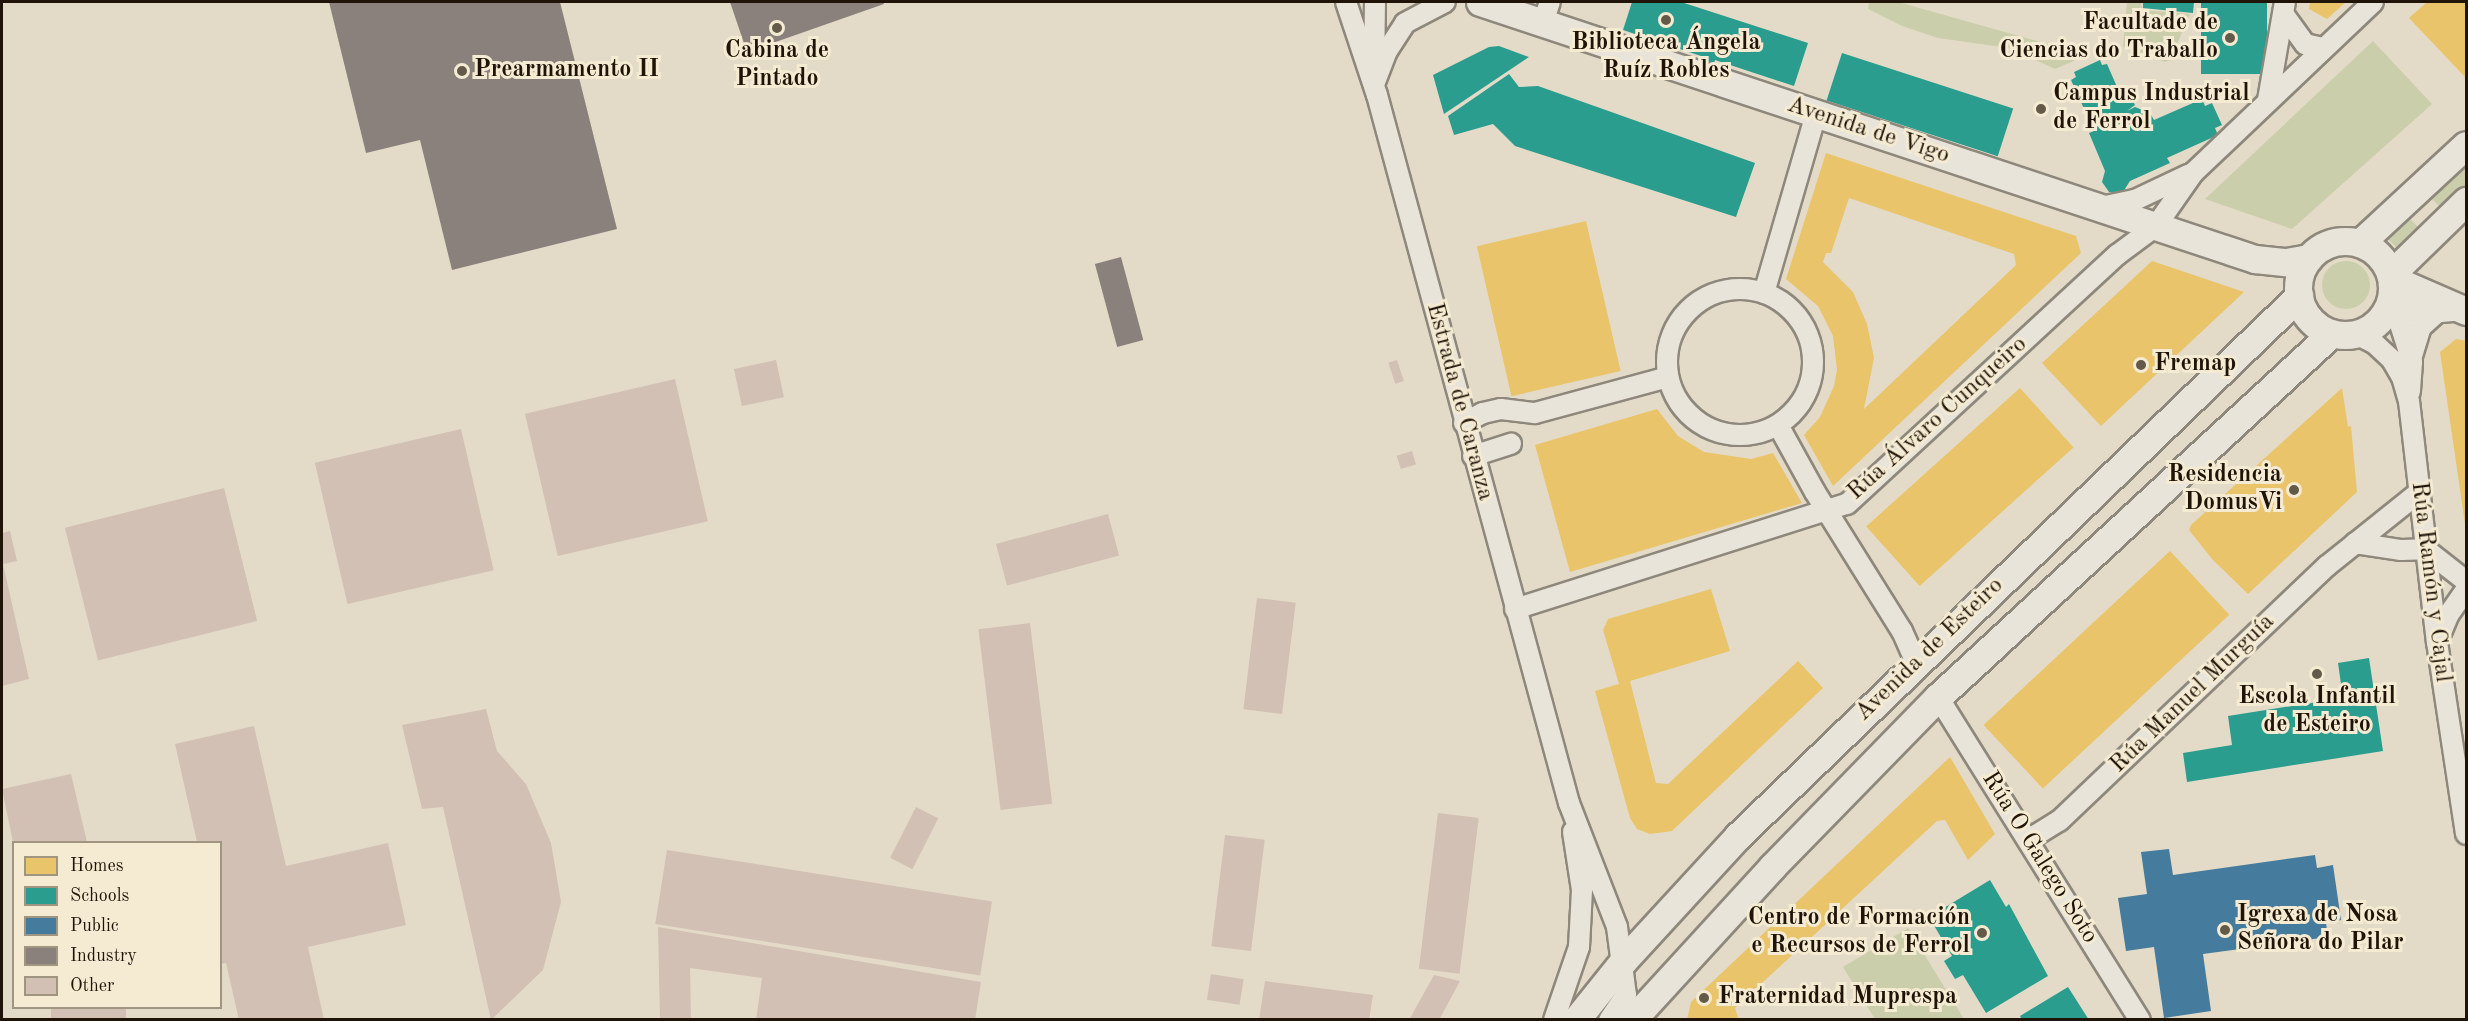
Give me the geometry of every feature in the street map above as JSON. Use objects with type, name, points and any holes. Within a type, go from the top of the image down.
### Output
[{"type":"main road","name":"Avenida de Vigo","points":[[1480,2],[1546,12],[1816,114],[2255,259],[2286,262],[2309,258]]},
{"type":"main road","points":[[2360,243],[2466,145]]},
{"type":"main road","points":[[2391,295],[2378,253],[2360,243],[2332,242],[2309,258],[2298,291],[2310,320],[2344,334],[2372,326],[2391,295],[2419,248],[2466,201]]},
{"type":"main road","points":[[2419,248],[2429,278],[2454,309]]},
{"type":"main road","name":"Avenida de Vigo","points":[[2255,259],[2298,291]]},
{"type":"main road","name":"Avenida de Esteiro","points":[[1576,1020],[1624,960],[1738,836],[2298,291]]},
{"type":"main road","points":[[2391,295],[2454,309]]},
{"type":"main road","name":"Avenida de Esteiro","points":[[1637,1018],[1772,867],[1938,697],[2344,334]]},
{"type":"street","name":"Estrada de Caranza","points":[[1346,2],[1352,26],[1376,88],[1464,423],[1569,803]]},
{"type":"street","points":[[1352,26],[1357,2]]},
{"type":"street","points":[[1375,2],[1376,88]]},
{"type":"street","points":[[1376,88],[1387,51],[1405,23],[1445,2]]},
{"type":"street","points":[[2101,207],[2135,200],[2193,172],[2373,2]]},
{"type":"street","points":[[2284,8],[2305,44],[2323,48]]},
{"type":"street","points":[[2268,100],[2284,8]]},
{"type":"street","points":[[1764,293],[1816,114]]},
{"type":"street","name":"Rúa Álvaro Cunqueiro","points":[[1515,609],[1847,504],[2117,255],[2156,226],[2193,172]]},
{"type":"street","points":[[1743,289],[1764,293],[1785,304],[1802,321],[1811,343],[1814,367],[1809,390],[1796,410],[1778,425],[1756,434],[1733,436],[1711,430],[1691,417],[1677,399],[1668,377],[1667,355],[1673,334],[1684,315],[1701,301],[1721,292],[1743,289]]},
{"type":"street","name":"Rúa Ramón y Cajal","points":[[2391,295],[2412,362],[2409,401],[2418,493],[2437,642],[2466,834]]},
{"type":"street","points":[[2412,362],[2421,327],[2454,309]]},
{"type":"street","name":"Rúa Ramón y Cajal","points":[[2344,334],[2374,343],[2392,360],[2402,377],[2409,401]]},
{"type":"street","points":[[1464,423],[1483,413],[1502,410],[1535,413],[1668,377]]},
{"type":"street","points":[[1778,425],[1826,511],[1887,605],[1916,662]]},
{"type":"street","points":[[1473,456],[1511,444]]},
{"type":"street","name":"Rúa Manuel Murguía","points":[[2028,840],[2059,821],[2308,584],[2418,493]]},
{"type":"street","points":[[2355,543],[2401,550],[2425,549],[2466,581]]},
{"type":"street","points":[[2437,642],[2449,614],[2466,590]]},
{"type":"street","name":"Rúa O Galego Soto","points":[[1938,697],[2140,1020]]},
{"type":"street","points":[[1569,803],[1610,903],[1624,960],[1626,995],[1609,1020]]},
{"type":"street","points":[[1554,1020],[1568,987],[1580,930],[1582,890],[1569,803]]},
{"type":"green space","points":[[1869,2],[1898,2],[2087,55],[2055,69],[2009,48],[1938,38],[1902,26],[1868,9]]},
{"type":"green space","points":[[2127,2],[2141,2],[2142,10],[2190,14],[2170,60],[2165,62],[2123,47]]},
{"type":"green space","points":[[2373,41],[2432,104],[2292,229],[2205,199]]},
{"type":"green space","points":[[2466,164],[2466,185],[2442,209],[2431,198]]},
{"type":"green space","points":[[2408,217],[2419,228],[2398,249],[2385,236]]},
{"type":"green space","points":[[2341,261],[2351,261],[2363,268],[2370,280],[2370,290],[2363,302],[2351,309],[2341,309],[2326,298],[2322,290],[2322,280],[2333,265]]},
{"type":"green space","points":[[1908,928],[1964,1019],[1875,1019],[1843,967]]},
{"type":"building: Homes","points":[[2310,2],[2346,2],[2327,19],[2309,9]]},
{"type":"building: Homes","points":[[2427,2],[2466,2],[2466,78],[2409,18]]},
{"type":"building: Homes","points":[[1826,153],[2076,236],[2081,253],[1833,486],[1804,435],[1820,417],[1834,386],[1837,370],[1833,336],[1818,306],[1786,279]],"holes":[[[1849,198],[2014,254],[2016,265],[1864,409],[1874,358],[1867,324],[1853,292],[1823,262],[1826,253],[1831,253]]]},
{"type":"building: Homes","points":[[1586,221],[1621,371],[1512,396],[1477,246]]},
{"type":"building: Homes","points":[[2152,261],[2244,292],[2101,426],[2042,363]]},
{"type":"building: Homes","points":[[2456,339],[2466,341],[2465,524],[2440,352]]},
{"type":"building: Homes","points":[[2020,388],[2074,447],[1920,586],[1866,527]]},
{"type":"building: Homes","name":"Residencia DomusVi","points":[[2342,388],[2348,427],[2351,426],[2357,492],[2248,594],[2212,559],[2189,530],[2191,525]]},
{"type":"building: Homes","points":[[1657,409],[1678,436],[1704,452],[1751,459],[1773,453],[1802,503],[1570,572],[1535,445]]},
{"type":"building: Homes","points":[[2170,551],[2229,615],[2043,789],[1984,725]]},
{"type":"building: Homes","points":[[1711,589],[1730,651],[1630,681],[1656,783],[1668,784],[1798,661],[1823,688],[1672,831],[1650,834],[1637,829],[1630,818],[1595,691],[1619,684],[1603,630],[1608,619]]},
{"type":"building: Homes","points":[[1950,757],[1995,834],[1968,860],[1945,820],[1937,821],[1735,1008],[1739,1020],[1687,1020],[1691,1002]]},
{"type":"building: Schools","points":[[1632,2],[1681,2],[1808,43],[1794,86],[1715,60],[1714,64],[1700,59],[1701,56],[1623,30]]},
{"type":"building: Schools","name":"Facultade de Ciencias do Traballo","points":[[2143,2],[2194,2],[2193,13],[2143,8]]},
{"type":"building: Schools","name":"Facultade de Ciencias do Traballo","points":[[2201,2],[2267,2],[2267,74],[2201,74]]},
{"type":"building: Schools","points":[[1499,46],[1529,57],[1444,114],[1433,75],[1489,47]]},
{"type":"building: Schools","points":[[1842,53],[2013,109],[1998,156],[1827,101]]},
{"type":"building: Schools","points":[[2100,60],[2102,65],[2107,64],[2121,96],[2129,92],[2135,105],[2127,111],[2135,107],[2150,113],[2154,120],[2202,99],[2205,106],[2212,103],[2222,125],[2215,128],[2218,135],[2167,158],[2170,163],[2130,181],[2123,192],[2109,192],[2102,182],[2105,171],[2089,133],[2094,131],[2071,80],[2076,77],[2074,72]]},
{"type":"building: Schools","points":[[1509,74],[1519,87],[1538,86],[1755,163],[1736,217],[1515,146],[1493,124],[1454,135],[1448,116]]},
{"type":"building: Schools","points":[[2369,658],[2383,751],[2187,782],[2183,753],[2232,745],[2228,716],[2343,698],[2338,663]]},
{"type":"building: Schools","name":"Centro de Formación e Recursos de Ferrol","points":[[1990,880],[2006,907],[2009,904],[2048,976],[1986,1013],[1963,975],[1955,979],[1944,961],[1952,956],[1929,917]]},
{"type":"building: Schools","points":[[2068,987],[2089,1020],[2022,1020],[2020,1016]]},
{"type":"building: Public","name":"Igrexa de Nosa Señora do Pilar","points":[[2169,849],[2173,875],[2315,855],[2317,868],[2333,865],[2341,920],[2326,923],[2328,937],[2203,954],[2211,1011],[2164,1018],[2154,947],[2126,951],[2118,898],[2147,894],[2141,852]]},
{"type":"building: Industry","name":"Prearmamento II","points":[[329,2],[560,2],[617,229],[452,270],[420,140],[366,153]]},
{"type":"building: Industry","name":"Cabina de Pintado","points":[[730,2],[883,2],[884,4],[747,52]]},
{"type":"building: Industry","points":[[1121,257],[1143,340],[1117,347],[1095,264]]},
{"type":"building: Other","points":[[776,360],[784,397],[742,406],[734,369]]},
{"type":"building: Other","points":[[1397,360],[1404,381],[1395,384],[1388,363]]},
{"type":"building: Other","points":[[675,379],[708,521],[558,556],[525,414]]},
{"type":"building: Other","points":[[461,429],[494,570],[347,604],[315,463]]},
{"type":"building: Other","points":[[1412,451],[1416,464],[1401,469],[1397,456]]},
{"type":"building: Other","points":[[224,488],[257,621],[98,661],[65,528]]},
{"type":"building: Other","points":[[1108,514],[1119,556],[1007,586],[996,544]]},
{"type":"building: Other","points":[[10,531],[17,561],[3,564],[29,679],[2,686],[2,533]]},
{"type":"building: Other","points":[[1257,598],[1296,603],[1282,714],[1243,709]]},
{"type":"building: Other","points":[[1030,623],[1052,804],[1001,810],[978,629]]},
{"type":"building: Other","points":[[486,709],[497,751],[526,784],[551,843],[561,902],[543,970],[491,1020],[443,807],[422,809],[402,725]]},
{"type":"building: Other","points":[[254,726],[286,866],[388,843],[406,925],[308,947],[324,1020],[239,1020],[226,963],[222,964],[222,841],[197,841],[175,744]]},
{"type":"building: Other","points":[[71,774],[87,841],[13,841],[2,789]]},
{"type":"building: Other","points":[[916,807],[938,818],[912,869],[890,858]]},
{"type":"building: Other","points":[[1438,813],[1479,818],[1460,974],[1419,969]]},
{"type":"building: Other","points":[[1225,835],[1265,840],[1251,951],[1211,946]]},
{"type":"building: Other","points":[[667,850],[992,901],[980,976],[655,924]]},
{"type":"building: Other","points":[[658,927],[981,982],[975,1020],[756,1020],[762,978],[690,968],[691,1020],[660,1020]]},
{"type":"building: Other","points":[[1211,974],[1244,979],[1240,1005],[1207,1000]]},
{"type":"building: Other","points":[[1434,975],[1460,981],[1439,1020],[1409,1020]]},
{"type":"building: Other","points":[[1265,981],[1373,995],[1369,1020],[1259,1020]]},
{"type":"building: Other","points":[[51,1009],[126,1009],[126,1020],[51,1020]]},
{"type":"place","name":"Biblioteca Ángela Ruíz Robles","points":[[1666,20]]},
{"type":"place","name":"Cabina de Pintado","points":[[777,28]]},
{"type":"place","name":"Facultade de Ciencias do Traballo","points":[[2230,38]]},
{"type":"place","name":"Prearmamento II","points":[[462,71]]},
{"type":"place","name":"Campus Industrial de Ferrol","points":[[2041,109]]},
{"type":"place","name":"Fremap","points":[[2141,365]]},
{"type":"place","name":"Residencia DomusVi","points":[[2294,490]]},
{"type":"place","name":"Escola Infantil de Esteiro","points":[[2317,674]]},
{"type":"place","name":"Igrexa de Nosa Señora do Pilar","points":[[2225,930]]},
{"type":"place","name":"Centro de Formación e Recursos de Ferrol","points":[[1982,933]]},
{"type":"place","name":"Fraternidad Muprespa","points":[[1704,998]]}]
